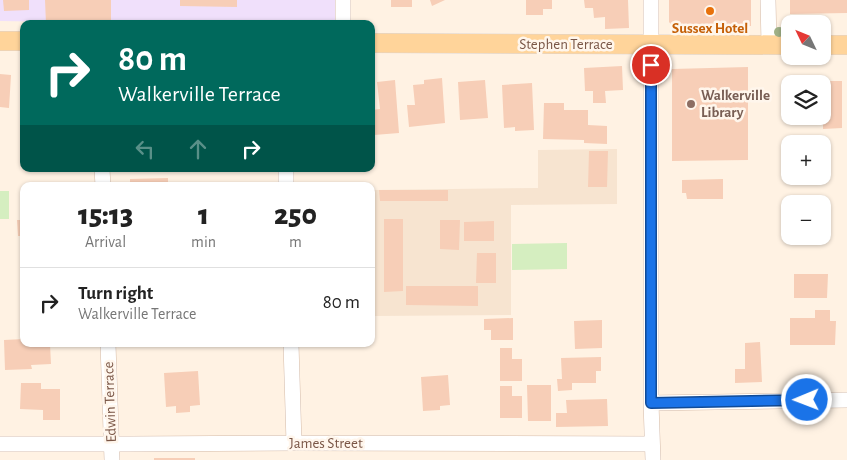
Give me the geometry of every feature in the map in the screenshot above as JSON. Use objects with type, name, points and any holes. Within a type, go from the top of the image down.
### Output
[{"type":"main road","points":[[0,41],[20,41]]},
{"type":"main road","name":"Stephen Terrace","points":[[375,43],[781,45]]},
{"type":"main road","points":[[831,45],[847,45]]},
{"type":"street","points":[[343,0],[343,20]]},
{"type":"street","points":[[651,0],[651,403],[653,460]]},
{"type":"street","points":[[768,0],[769,44]]},
{"type":"street","name":"Edwin Terrace","points":[[108,347],[112,460]]},
{"type":"street","points":[[291,347],[294,443]]},
{"type":"street","points":[[651,403],[847,400]]},
{"type":"street","name":"James Street","points":[[0,444],[652,444]]},
{"type":"shaded area","points":[[0,0],[342,0],[341,20],[0,21]]},
{"type":"shaded area","points":[[617,149],[617,204],[511,205],[511,315],[375,316],[375,190],[538,188],[538,150]]},
{"type":"green space","points":[[0,191],[9,191],[9,219],[0,219]]},
{"type":"green space","points":[[567,243],[567,269],[512,270],[512,244]]},
{"type":"building","points":[[3,0],[29,0],[29,10],[4,11]]},
{"type":"building","points":[[45,0],[111,0],[111,20],[46,20]]},
{"type":"building","points":[[180,0],[237,0],[237,7],[180,6]]},
{"type":"building","points":[[391,0],[412,0],[412,7],[391,7]]},
{"type":"building","points":[[430,0],[445,0],[432,6]]},
{"type":"building","points":[[526,0],[552,0],[552,9],[543,9],[543,15],[526,15]]},
{"type":"building","points":[[584,0],[628,0],[629,28],[605,29],[605,17],[594,18],[593,8],[585,8]]},
{"type":"building","name":"Sussex Hotel","points":[[669,0],[751,0],[751,26],[673,27],[669,22]]},
{"type":"building","points":[[790,0],[847,0],[847,13],[790,14]]},
{"type":"building","points":[[622,66],[623,90],[605,91],[606,103],[593,103],[593,91],[585,91],[584,68]]},
{"type":"building","name":"Walkerville Library","points":[[748,67],[748,160],[672,161],[672,69]]},
{"type":"building","points":[[0,74],[11,75],[9,108],[0,107]]},
{"type":"building","points":[[442,78],[445,123],[409,127],[407,105],[415,105],[413,85],[424,84],[424,80]]},
{"type":"building","points":[[395,80],[399,133],[375,135],[375,110],[380,109],[377,82]]},
{"type":"building","points":[[485,80],[488,118],[460,120],[458,82]]},
{"type":"building","points":[[831,81],[842,81],[842,128],[823,129],[823,125],[831,125]]},
{"type":"building","points":[[532,83],[534,130],[515,131],[515,127],[504,128],[502,85]]},
{"type":"building","points":[[544,103],[564,103],[564,110],[588,110],[588,125],[607,126],[607,144],[584,143],[584,140],[543,139]]},
{"type":"building","points":[[589,151],[608,151],[607,187],[588,187]]},
{"type":"building","points":[[168,178],[168,182],[130,182],[130,179]]},
{"type":"building","points":[[723,179],[723,199],[687,199],[686,193],[682,193],[682,180]]},
{"type":"building","points":[[379,190],[448,190],[448,201],[380,201]]},
{"type":"building","points":[[384,219],[403,219],[403,291],[384,292]]},
{"type":"building","points":[[17,220],[20,220],[20,236],[18,236]]},
{"type":"building","points":[[440,220],[460,220],[459,250],[440,249]]},
{"type":"building","points":[[494,221],[494,241],[464,241],[464,222]]},
{"type":"building","points":[[477,253],[496,253],[496,283],[476,283]]},
{"type":"building","points":[[794,274],[828,274],[827,298],[794,298]]},
{"type":"building","points":[[406,286],[478,286],[478,306],[406,305]]},
{"type":"building","points":[[815,310],[830,310],[830,321],[836,321],[835,345],[790,345],[790,318],[815,318]]},
{"type":"building","points":[[513,318],[513,340],[491,340],[491,330],[484,330],[484,319]]},
{"type":"building","points":[[602,320],[602,348],[575,349],[574,321]]},
{"type":"building","points":[[20,339],[20,347],[50,347],[51,364],[31,365],[32,369],[5,370],[4,340]]},
{"type":"building","points":[[760,342],[762,382],[735,383],[735,369],[745,369],[745,343]]},
{"type":"building","points":[[500,348],[512,348],[512,359],[522,359],[522,381],[500,381]]},
{"type":"building","points":[[601,357],[601,371],[596,371],[596,383],[572,383],[572,390],[558,391],[557,379],[562,379],[561,358]]},
{"type":"building","points":[[198,371],[200,405],[190,406],[190,412],[176,413],[176,406],[166,407],[164,373]]},
{"type":"building","points":[[448,375],[450,405],[440,406],[440,410],[423,411],[421,377]]},
{"type":"building","points":[[21,383],[41,383],[41,389],[60,389],[60,420],[43,420],[43,410],[20,409]]},
{"type":"building","points":[[527,385],[551,385],[551,421],[528,421]]},
{"type":"building","points":[[500,386],[512,386],[512,396],[522,396],[522,418],[500,418]]},
{"type":"building","points":[[607,399],[608,426],[556,427],[556,413],[567,413],[566,400]]},
{"type":"building","points":[[154,458],[195,458],[195,460],[154,460]]},
{"type":"place","name":"Sussex Hotel","points":[[710,11]]},
{"type":"place","name":"Walkerville Library","points":[[691,104]]},
{"type":"route","points":[[651,65],[651,403],[807,400]]}]
